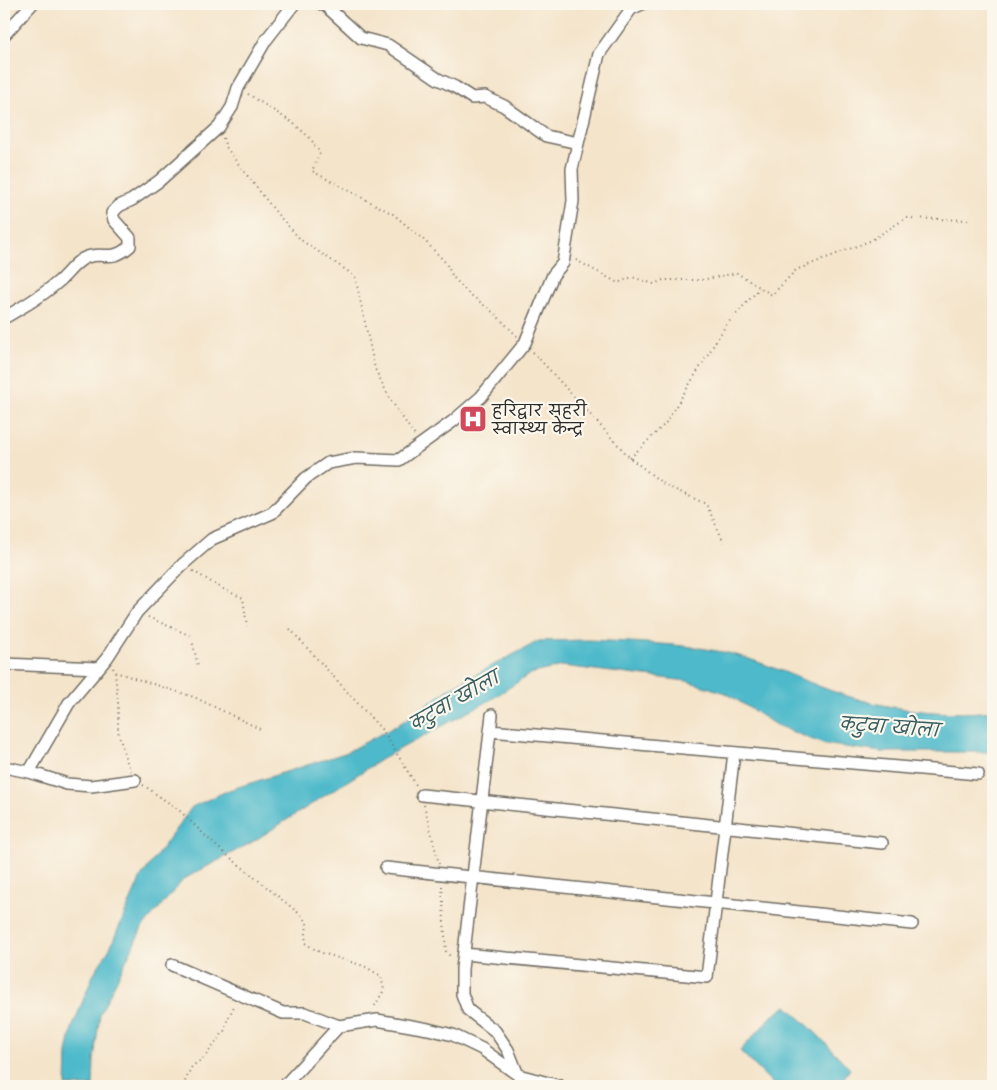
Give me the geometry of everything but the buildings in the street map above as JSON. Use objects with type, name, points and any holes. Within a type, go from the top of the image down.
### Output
[{"type":"street","points":[[4,35],[32,4]]},
{"type":"street","points":[[4,318],[38,298],[59,282],[81,260],[89,256],[122,254],[130,246],[130,238],[114,220],[112,214],[119,206],[132,200],[159,181],[220,126],[232,107],[238,88],[266,40],[294,4]]},
{"type":"street","points":[[321,4],[326,6],[361,38],[388,46],[438,79],[472,98],[485,97],[504,106],[546,136],[578,143]]},
{"type":"street","points":[[29,772],[69,703],[107,658],[137,612],[182,565],[212,539],[272,513],[306,478],[328,463],[356,458],[398,460],[452,422],[481,397],[525,343],[553,275],[563,263],[573,201],[572,169],[599,54],[631,10],[642,4]]},
{"type":"street","points":[[4,664],[98,668]]},
{"type":"street","points":[[492,715],[462,969],[462,994],[468,1010],[495,1031],[508,1050],[518,1075]]},
{"type":"street","points":[[490,731],[978,774]]},
{"type":"street","points":[[464,954],[707,977],[734,753]]},
{"type":"street","points":[[4,766],[66,784],[92,786],[135,780]]},
{"type":"street","points":[[422,795],[882,842]]},
{"type":"street","points":[[386,868],[912,924]]},
{"type":"street","points":[[172,965],[283,1013],[305,1013],[339,1026],[377,1020],[428,1028],[453,1035],[482,1050],[518,1075],[560,1086]]},
{"type":"street","points":[[284,1086],[339,1026]]},
{"type":"path","points":[[238,88],[293,123],[310,138],[320,153],[312,171],[392,214],[425,241],[446,263],[453,277],[467,292],[494,313],[525,343],[630,458],[665,484],[706,504],[724,542]]},
{"type":"path","points":[[220,126],[226,147],[278,216],[301,240],[356,276],[375,369],[390,399],[420,444]]},
{"type":"path","points":[[572,258],[618,283],[632,277],[654,284],[663,280],[701,280],[737,273],[772,295],[796,270],[872,240],[906,218],[969,220]]},
{"type":"path","points":[[630,458],[665,424],[726,325],[761,288]]},
{"type":"path","points":[[182,565],[223,589],[243,598],[247,626]]},
{"type":"path","points":[[137,612],[191,636],[198,666]]},
{"type":"path","points":[[290,629],[383,731],[422,795],[441,874],[446,952],[462,969]]},
{"type":"path","points":[[107,658],[115,672],[118,731],[125,757],[135,780],[179,810],[216,846],[301,915],[307,924],[305,942],[320,952],[364,966],[381,976],[384,990],[373,1010],[377,1020]]},
{"type":"path","points":[[115,672],[194,697],[262,730]]},
{"type":"path","points":[[183,1086],[192,1066],[203,1059],[225,1030],[238,993]]},
{"type":"water","name":"कटुवा खोला","points":[[588,640],[677,645],[728,653],[758,662],[842,694],[906,709],[949,713],[993,711],[993,752],[882,752],[823,744],[776,725],[726,693],[687,681],[562,666],[530,674],[490,700],[385,757],[254,841],[184,879],[142,928],[100,1014],[94,1059],[93,1086],[66,1086],[67,1053],[72,1028],[94,973],[109,950],[141,877],[192,807],[229,790],[345,753],[398,725],[454,686],[539,641]]},
{"type":"water","points":[[787,1006],[850,1069],[838,1086],[775,1086],[740,1051],[772,1016]]},
{"type":"place","name":"हरिद्वार सहरी स्वास्थ्य केन्द्र","points":[[473,419]]}]
